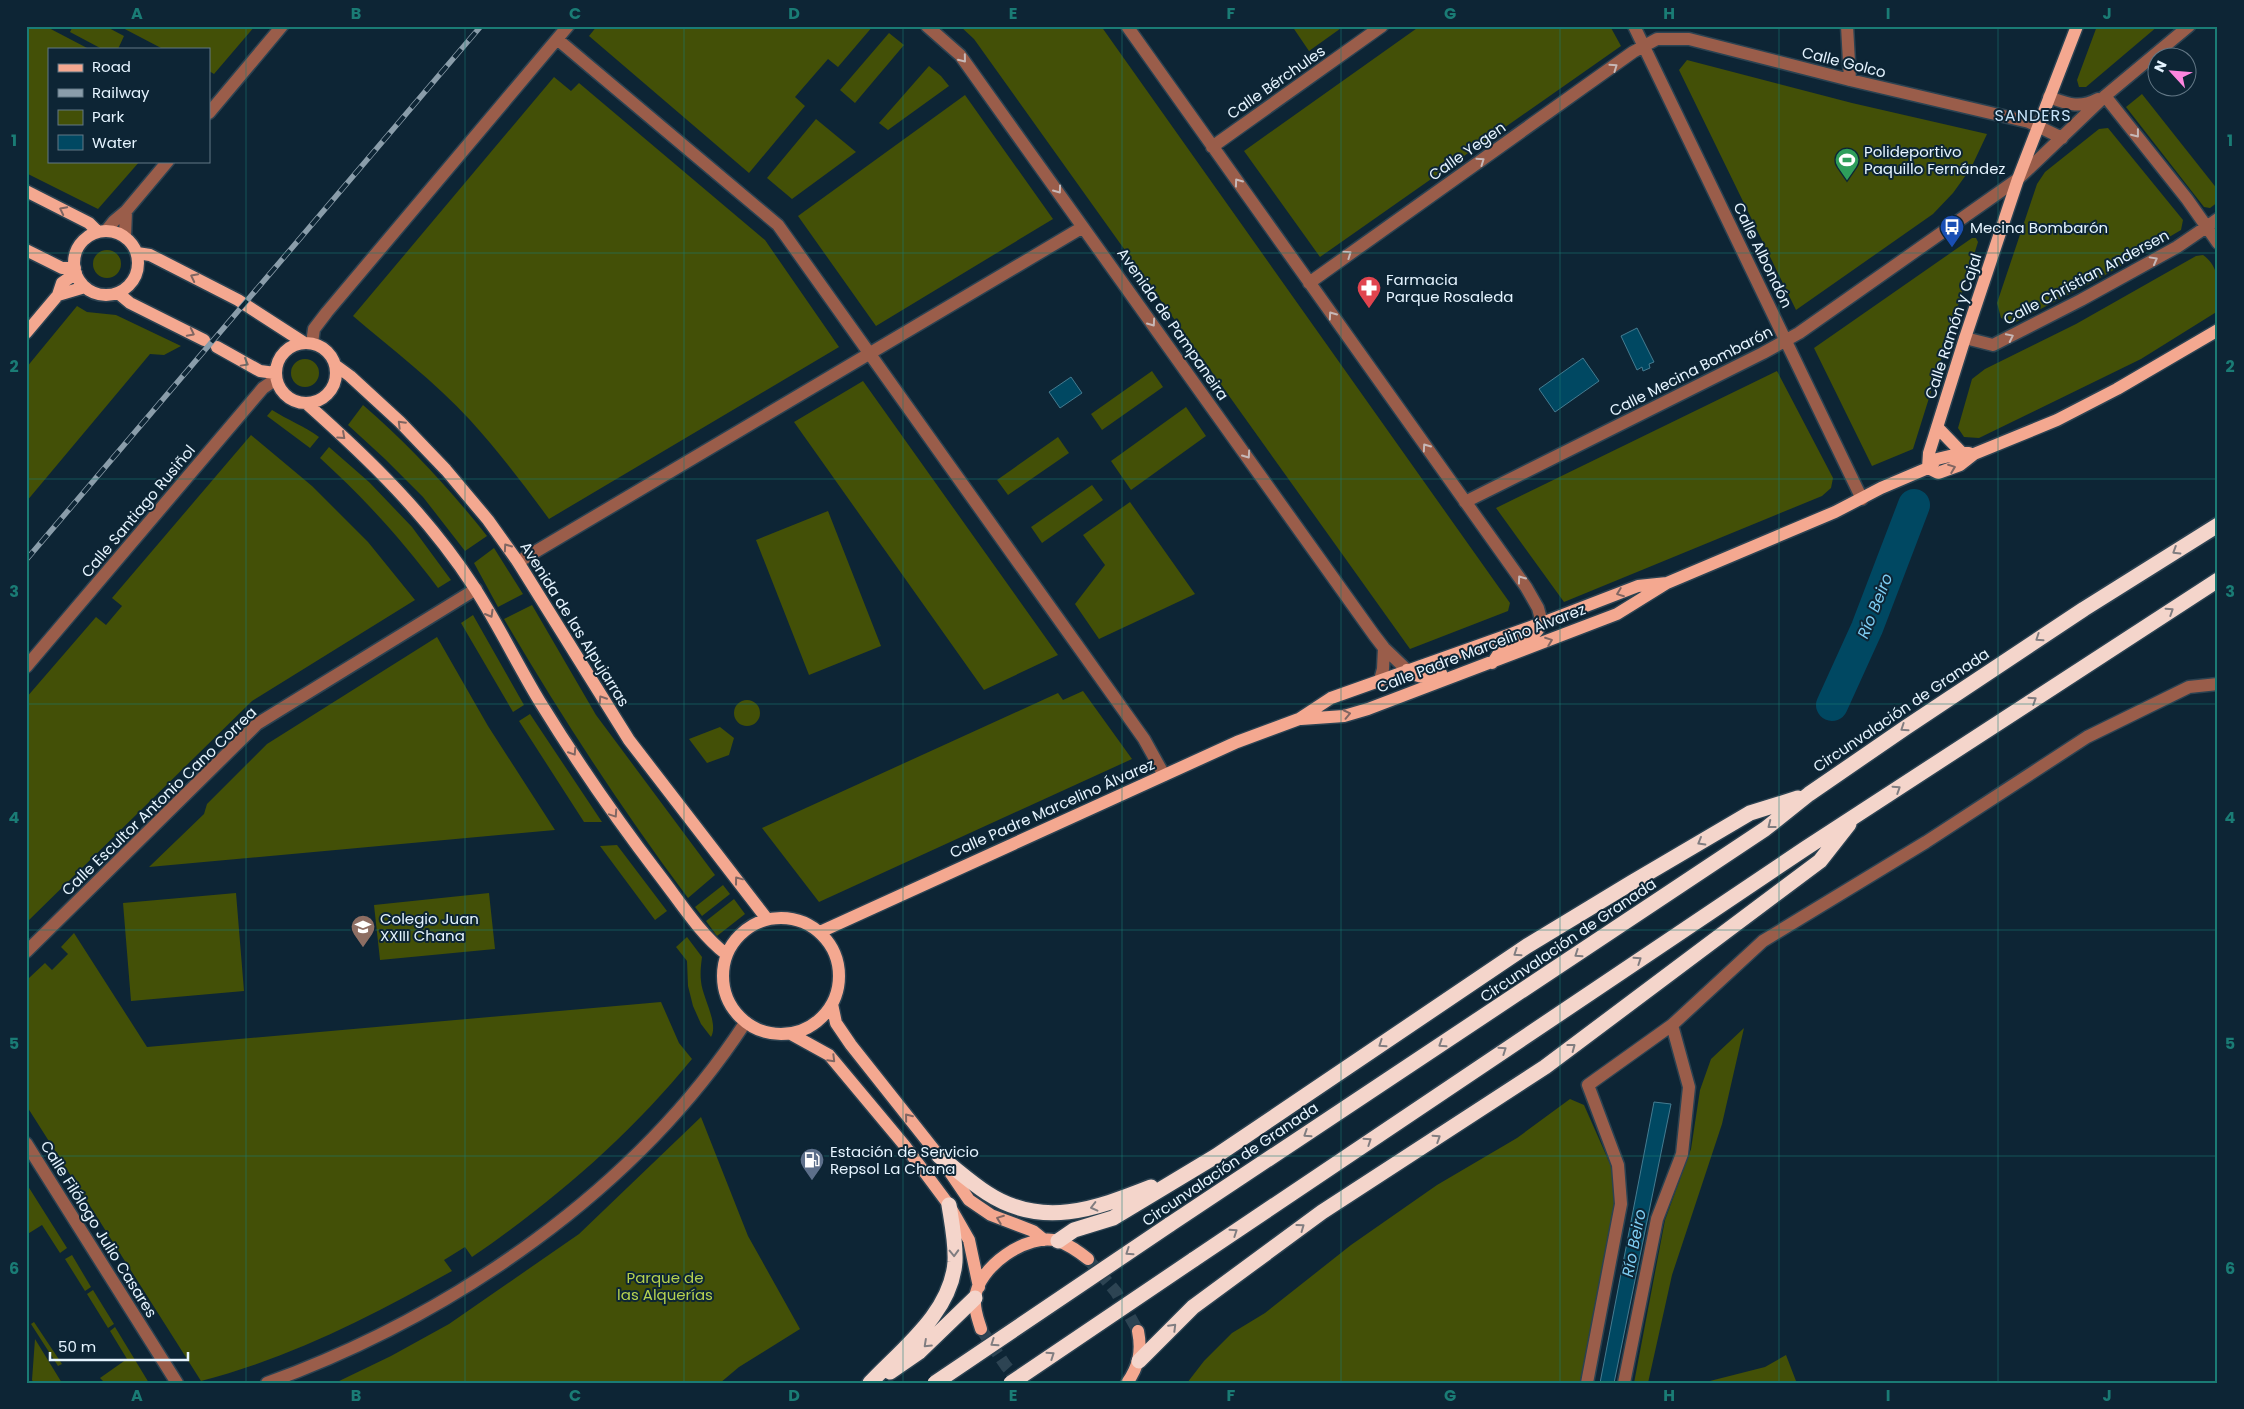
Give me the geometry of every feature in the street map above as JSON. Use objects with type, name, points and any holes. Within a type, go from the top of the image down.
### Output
[{"type":"highway","name":"Circunvalación de Granada","points":[[935,1383],[1169,1225],[1765,829],[1809,794],[2084,608],[2218,525]]},
{"type":"highway","points":[[1011,1383],[1604,982],[1856,815],[2218,580]]},
{"type":"highway","points":[[1051,1240],[1074,1230],[1113,1218],[1190,1172],[1527,946],[1750,814],[1809,794]]},
{"type":"highway","points":[[1139,1362],[1193,1307],[1322,1212],[1545,1068],[1820,861],[1856,815]]},
{"type":"highway","points":[[939,1156],[987,1193],[1021,1209],[1048,1213],[1097,1207],[1190,1172]]},
{"type":"highway","points":[[870,1383],[919,1333],[939,1307],[951,1284],[954,1250],[949,1205]]},
{"type":"highway","points":[[875,1383],[919,1352],[977,1293]]},
{"type":"main road","name":"Calle Ramón y Cajal","points":[[1928,468],[1929,453],[1937,427],[2018,179],[2037,125],[2077,26]]},
{"type":"main road","points":[[26,191],[89,223],[102,232]]},
{"type":"main road","points":[[26,250],[62,268],[75,270],[86,287],[98,294],[118,293],[133,281],[137,272],[137,253],[125,237],[116,232],[102,232],[83,242],[78,250],[75,270],[62,283],[58,295],[26,333]]},
{"type":"main road","points":[[137,253],[150,254],[238,300],[308,342],[327,351],[335,365],[336,374],[330,391],[315,402],[296,402],[280,389],[276,376],[281,355],[295,344],[308,342]]},
{"type":"main road","points":[[58,295],[86,287]]},
{"type":"main road","points":[[118,293],[130,303],[204,340]]},
{"type":"main road","name":"Calle Padre Marcelino Álvarez","points":[[1299,719],[1344,716],[1492,663],[1616,614],[1667,583],[1824,517],[1881,488],[1928,468],[1938,473],[1960,465],[1968,453],[2057,420],[2215,334]]},
{"type":"main road","points":[[216,348],[260,371],[276,376]]},
{"type":"main road","name":"Avenida de las Alpujarras","points":[[335,365],[350,376],[400,422],[446,470],[488,520],[518,562],[629,740],[767,919]]},
{"type":"main road","points":[[306,403],[367,457],[410,501],[450,550],[476,589],[540,702],[625,830],[696,923],[717,947],[726,954]]},
{"type":"main road","points":[[1937,427],[1968,453]]},
{"type":"main road","name":"Calle Padre Marcelino Álvarez","points":[[820,932],[1237,742],[1299,719],[1331,698],[1542,623],[1638,586],[1667,583]]},
{"type":"main road","points":[[1492,663],[1503,648],[1532,637],[1542,623]]},
{"type":"main road","points":[[1407,670],[1416,677],[1426,678],[1455,668],[1472,670]]},
{"type":"main road","points":[[785,917],[800,920],[820,932],[832,947],[838,962],[839,981],[832,1004],[816,1023],[791,1034],[780,1035],[763,1032],[745,1023],[732,1010],[724,992],[722,974],[726,954],[737,936],[752,924],[767,919],[785,917]]},
{"type":"main road","points":[[832,1004],[836,1023],[850,1045],[939,1156],[969,1200],[991,1215],[1076,1249],[1088,1259]]},
{"type":"main road","points":[[791,1034],[829,1055],[905,1146],[949,1205],[969,1240],[977,1293],[976,1314],[981,1329]]},
{"type":"main road","points":[[977,1293],[989,1271],[1005,1254],[1022,1245],[1051,1240]]},
{"type":"main road","points":[[1127,1383],[1139,1362],[1140,1344],[1138,1331]]},
{"type":"street","points":[[210,112],[282,26]]},
{"type":"street","points":[[308,342],[314,329],[327,312],[568,26]]},
{"type":"street","name":"Avenida de Pampaneira","points":[[927,26],[960,55],[1384,648],[1407,670]]},
{"type":"street","points":[[1127,26],[1526,587],[1538,608],[1542,623]]},
{"type":"street","name":"Calle Bérchules","points":[[1212,147],[1382,26]]},
{"type":"street","name":"Calle Albondón","points":[[1634,26],[1862,499]]},
{"type":"street","points":[[1848,26],[1850,80]]},
{"type":"street","points":[[2049,97],[2087,105],[2105,96],[2189,26]]},
{"type":"street","points":[[558,39],[778,225],[1144,739],[1164,775]]},
{"type":"street","name":"Calle Golco","points":[[1644,46],[1658,39],[1689,39],[2037,125],[2062,138]]},
{"type":"street","name":"Calle Yegen","points":[[1309,283],[1644,46]]},
{"type":"street","points":[[2105,96],[2218,243]]},
{"type":"street","name":"Calle Mecina Bombarón","points":[[1466,502],[1787,341],[2018,179],[2105,96]]},
{"type":"street","points":[[102,232],[126,211],[167,162]]},
{"type":"street","points":[[125,237],[126,211]]},
{"type":"street","name":"Calle Christian Andersen","points":[[1965,338],[1993,345],[2081,300],[2177,247],[2218,219]]},
{"type":"street","points":[[518,562],[1083,227]]},
{"type":"street","name":"Calle Santiago Rusiñol","points":[[26,667],[263,388],[276,376]]},
{"type":"street","name":"Calle Escultor Antonio Cano Correa","points":[[26,952],[257,724],[476,589]]},
{"type":"street","points":[[1380,680],[1383,669],[1384,648]]},
{"type":"street","points":[[1587,1383],[1621,1204],[1618,1165],[1588,1086],[1672,1025],[1763,941],[1926,842],[2087,737],[2189,687],[2218,684]]},
{"type":"street","points":[[267,1383],[373,1339],[440,1303],[499,1266],[561,1220],[618,1172],[675,1114],[725,1054],[745,1023]]},
{"type":"street","points":[[1624,1383],[1657,1219],[1682,1154],[1689,1087],[1672,1025]]},
{"type":"street","name":"Calle Filólogo Julio Casares","points":[[26,1143],[177,1383]]},
{"type":"green space","points":[[26,26],[45,26],[87,48],[48,48],[48,162],[139,162],[98,209],[26,173]]},
{"type":"green space","points":[[73,26],[105,26],[124,36],[118,48],[100,48],[70,32]]},
{"type":"green space","points":[[119,26],[255,26],[214,74],[210,72],[210,48],[161,48]]},
{"type":"green space","points":[[597,26],[873,26],[838,67],[828,59],[795,97],[805,106],[749,173],[589,36]]},
{"type":"green space","points":[[960,26],[1101,26],[1510,603],[1508,611],[1410,649],[974,39]]},
{"type":"green space","points":[[1292,26],[1344,26],[1309,51]]},
{"type":"green space","points":[[1420,26],[1610,26],[1621,46],[1320,257],[1244,151]]},
{"type":"green space","points":[[2097,26],[2158,26],[2086,87],[2079,87],[2077,80]]},
{"type":"green space","points":[[889,33],[904,45],[855,103],[840,90]]},
{"type":"green space","name":"Polideportivo Paquillo Fernández","points":[[1687,60],[1852,103],[1987,134],[1971,168],[1953,193],[1933,214],[1796,310],[1679,70]]},
{"type":"green space","points":[[929,66],[949,86],[888,130],[879,123]]},
{"type":"green space","points":[[554,77],[571,91],[579,83],[765,240],[839,347],[549,519],[501,456],[457,406],[353,316]]},
{"type":"green space","points":[[2142,94],[2218,190],[2218,202],[2210,208],[2204,207],[2126,107]]},
{"type":"green space","points":[[965,95],[1053,219],[876,326],[798,216]]},
{"type":"green space","points":[[816,119],[856,152],[792,199],[767,178]]},
{"type":"green space","points":[[2108,128],[2183,220],[2181,230],[2100,278],[2014,323],[2001,318],[1997,303],[2037,184],[2045,172],[2099,129]]},
{"type":"green space","points":[[1972,238],[1976,238],[1978,242],[1913,449],[1872,466],[1814,348]]},
{"type":"green space","points":[[107,250],[117,254],[121,264],[117,274],[107,278],[97,274],[93,264],[97,254]]},
{"type":"green space","points":[[2203,255],[2213,266],[2218,280],[2218,311],[2141,359],[1979,438],[1964,437],[1958,428],[1972,379],[1985,369],[2076,324],[2196,256]]},
{"type":"green space","points":[[77,306],[87,312],[116,315],[181,346],[164,355],[150,354],[26,502],[26,368]]},
{"type":"green space","points":[[305,359],[315,363],[319,373],[315,383],[305,387],[295,383],[291,373],[295,363]]},
{"type":"green space","points":[[1152,371],[1163,387],[1102,430],[1091,414]]},
{"type":"green space","points":[[1777,371],[1833,478],[1831,488],[1822,496],[1564,602],[1496,508]]},
{"type":"green space","points":[[863,381],[1058,655],[984,690],[794,422]]},
{"type":"green space","points":[[363,405],[428,468],[487,536],[465,551],[423,497],[348,425]]},
{"type":"green space","points":[[1186,407],[1206,436],[1131,490],[1111,461]]},
{"type":"green space","points":[[272,410],[319,437],[310,448],[267,416]]},
{"type":"green space","points":[[251,435],[312,486],[368,542],[415,600],[252,701],[26,923],[26,698],[96,617],[106,625],[122,606],[112,598]]},
{"type":"green space","points":[[1058,437],[1069,453],[1008,495],[997,480]]},
{"type":"green space","points":[[329,447],[369,482],[412,527],[451,580],[438,588],[382,520],[320,458]]},
{"type":"green space","points":[[1092,485],[1103,500],[1042,543],[1031,527]]},
{"type":"green space","points":[[1130,502],[1195,594],[1099,639],[1075,604],[1105,565],[1083,535]]},
{"type":"green space","points":[[828,511],[881,646],[809,675],[756,540]]},
{"type":"green space","points":[[494,548],[523,594],[498,607],[474,563]]},
{"type":"green space","points":[[532,605],[596,715],[715,875],[688,898],[592,761],[504,619]]},
{"type":"green space","points":[[473,615],[524,705],[513,712],[461,623]]},
{"type":"green space","points":[[437,637],[488,726],[555,830],[149,867],[204,814],[207,804],[267,744]]},
{"type":"green space","points":[[1083,691],[1132,759],[819,902],[762,828],[1058,693],[1063,700]]},
{"type":"green space","points":[[747,700],[757,703],[760,713],[757,723],[747,726],[737,723],[734,713],[737,703]]},
{"type":"green space","points":[[530,714],[602,822],[584,822],[519,721]]},
{"type":"green space","points":[[720,727],[734,738],[729,755],[707,763],[689,739]]},
{"type":"green space","points":[[617,845],[667,911],[655,920],[600,846]]},
{"type":"green space","points":[[723,885],[730,894],[702,916],[695,907]]},
{"type":"green space","points":[[236,893],[244,991],[131,1001],[123,903]]},
{"type":"green space","points":[[489,893],[495,949],[380,960],[374,905]]},
{"type":"green space","points":[[734,899],[745,914],[717,936],[706,921]]},
{"type":"green space","points":[[74,933],[147,1047],[661,1002],[679,1043],[692,1059],[668,1088],[616,1141],[561,1190],[472,1257],[465,1247],[444,1260],[452,1271],[392,1304],[330,1334],[267,1360],[201,1381],[26,1105],[26,987],[29,978],[45,963],[52,970],[68,954],[61,947]]},
{"type":"green space","points":[[687,937],[702,957],[701,981],[712,1017],[713,1031],[711,1037],[701,1024],[693,1006],[688,986],[687,961],[676,947]]},
{"type":"green space","points":[[1744,1028],[1722,1124],[1672,1275],[1648,1383],[1634,1383],[1665,1220],[1691,1149],[1700,1090],[1711,1059]]},
{"type":"green space","points":[[1570,1099],[1584,1105],[1611,1166],[1616,1201],[1582,1383],[1187,1383],[1204,1361],[1232,1333],[1265,1313],[1351,1245],[1437,1185],[1517,1138]]},
{"type":"green space","name":"Parque de las Alquerías","points":[[701,1117],[748,1236],[800,1329],[739,1367],[720,1383],[335,1383],[391,1356],[449,1324],[579,1234]]},
{"type":"green space","points":[[26,1183],[67,1248],[60,1253],[42,1225],[26,1235]]},
{"type":"green space","points":[[72,1255],[91,1287],[85,1291],[65,1259]]},
{"type":"green space","points":[[93,1290],[114,1324],[108,1328],[87,1294]]},
{"type":"green space","points":[[34,1322],[62,1364],[58,1366],[31,1324]]},
{"type":"green space","points":[[115,1327],[149,1383],[105,1383],[100,1378],[127,1359],[110,1331]]},
{"type":"green space","points":[[35,1339],[62,1383],[34,1383],[32,1380]]},
{"type":"green space","points":[[1786,1355],[1796,1381],[1702,1383],[1765,1367]]},
{"type":"water","points":[[1637,328],[1654,362],[1649,364],[1650,368],[1643,371],[1642,367],[1637,370],[1621,336]]},
{"type":"water","points":[[1583,358],[1599,381],[1555,412],[1539,389]]},
{"type":"water","points":[[1071,377],[1082,393],[1060,408],[1049,392]]},
{"type":"water","points":[[1654,1102],[1671,1104],[1614,1383],[1600,1383]]},
{"type":"waterway","name":"Río Beiro","points":[[1832,705],[1867,628],[1914,505]]},
{"type":"tunnel","points":[[1088,1259],[1116,1292],[1138,1331]]},
{"type":"tunnel","points":[[981,1329],[1006,1366],[1021,1383]]},
{"type":"railway","points":[[26,560],[481,26]]},
{"type":"place","name":"Polideportivo Paquillo Fernández","points":[[1847,181]]},
{"type":"place","name":"Mecina Bombarón","points":[[1952,248]]},
{"type":"place","name":"Farmacia Parque Rosaleda","points":[[1369,309]]},
{"type":"place","name":"Colegio Juan XXIII Chana","points":[[363,948]]},
{"type":"place","name":"Estación de Servicio Repsol La Chana","points":[[812,1181]]},
{"type":"district","name":"SANDERS","points":[[2033,115]]}]
